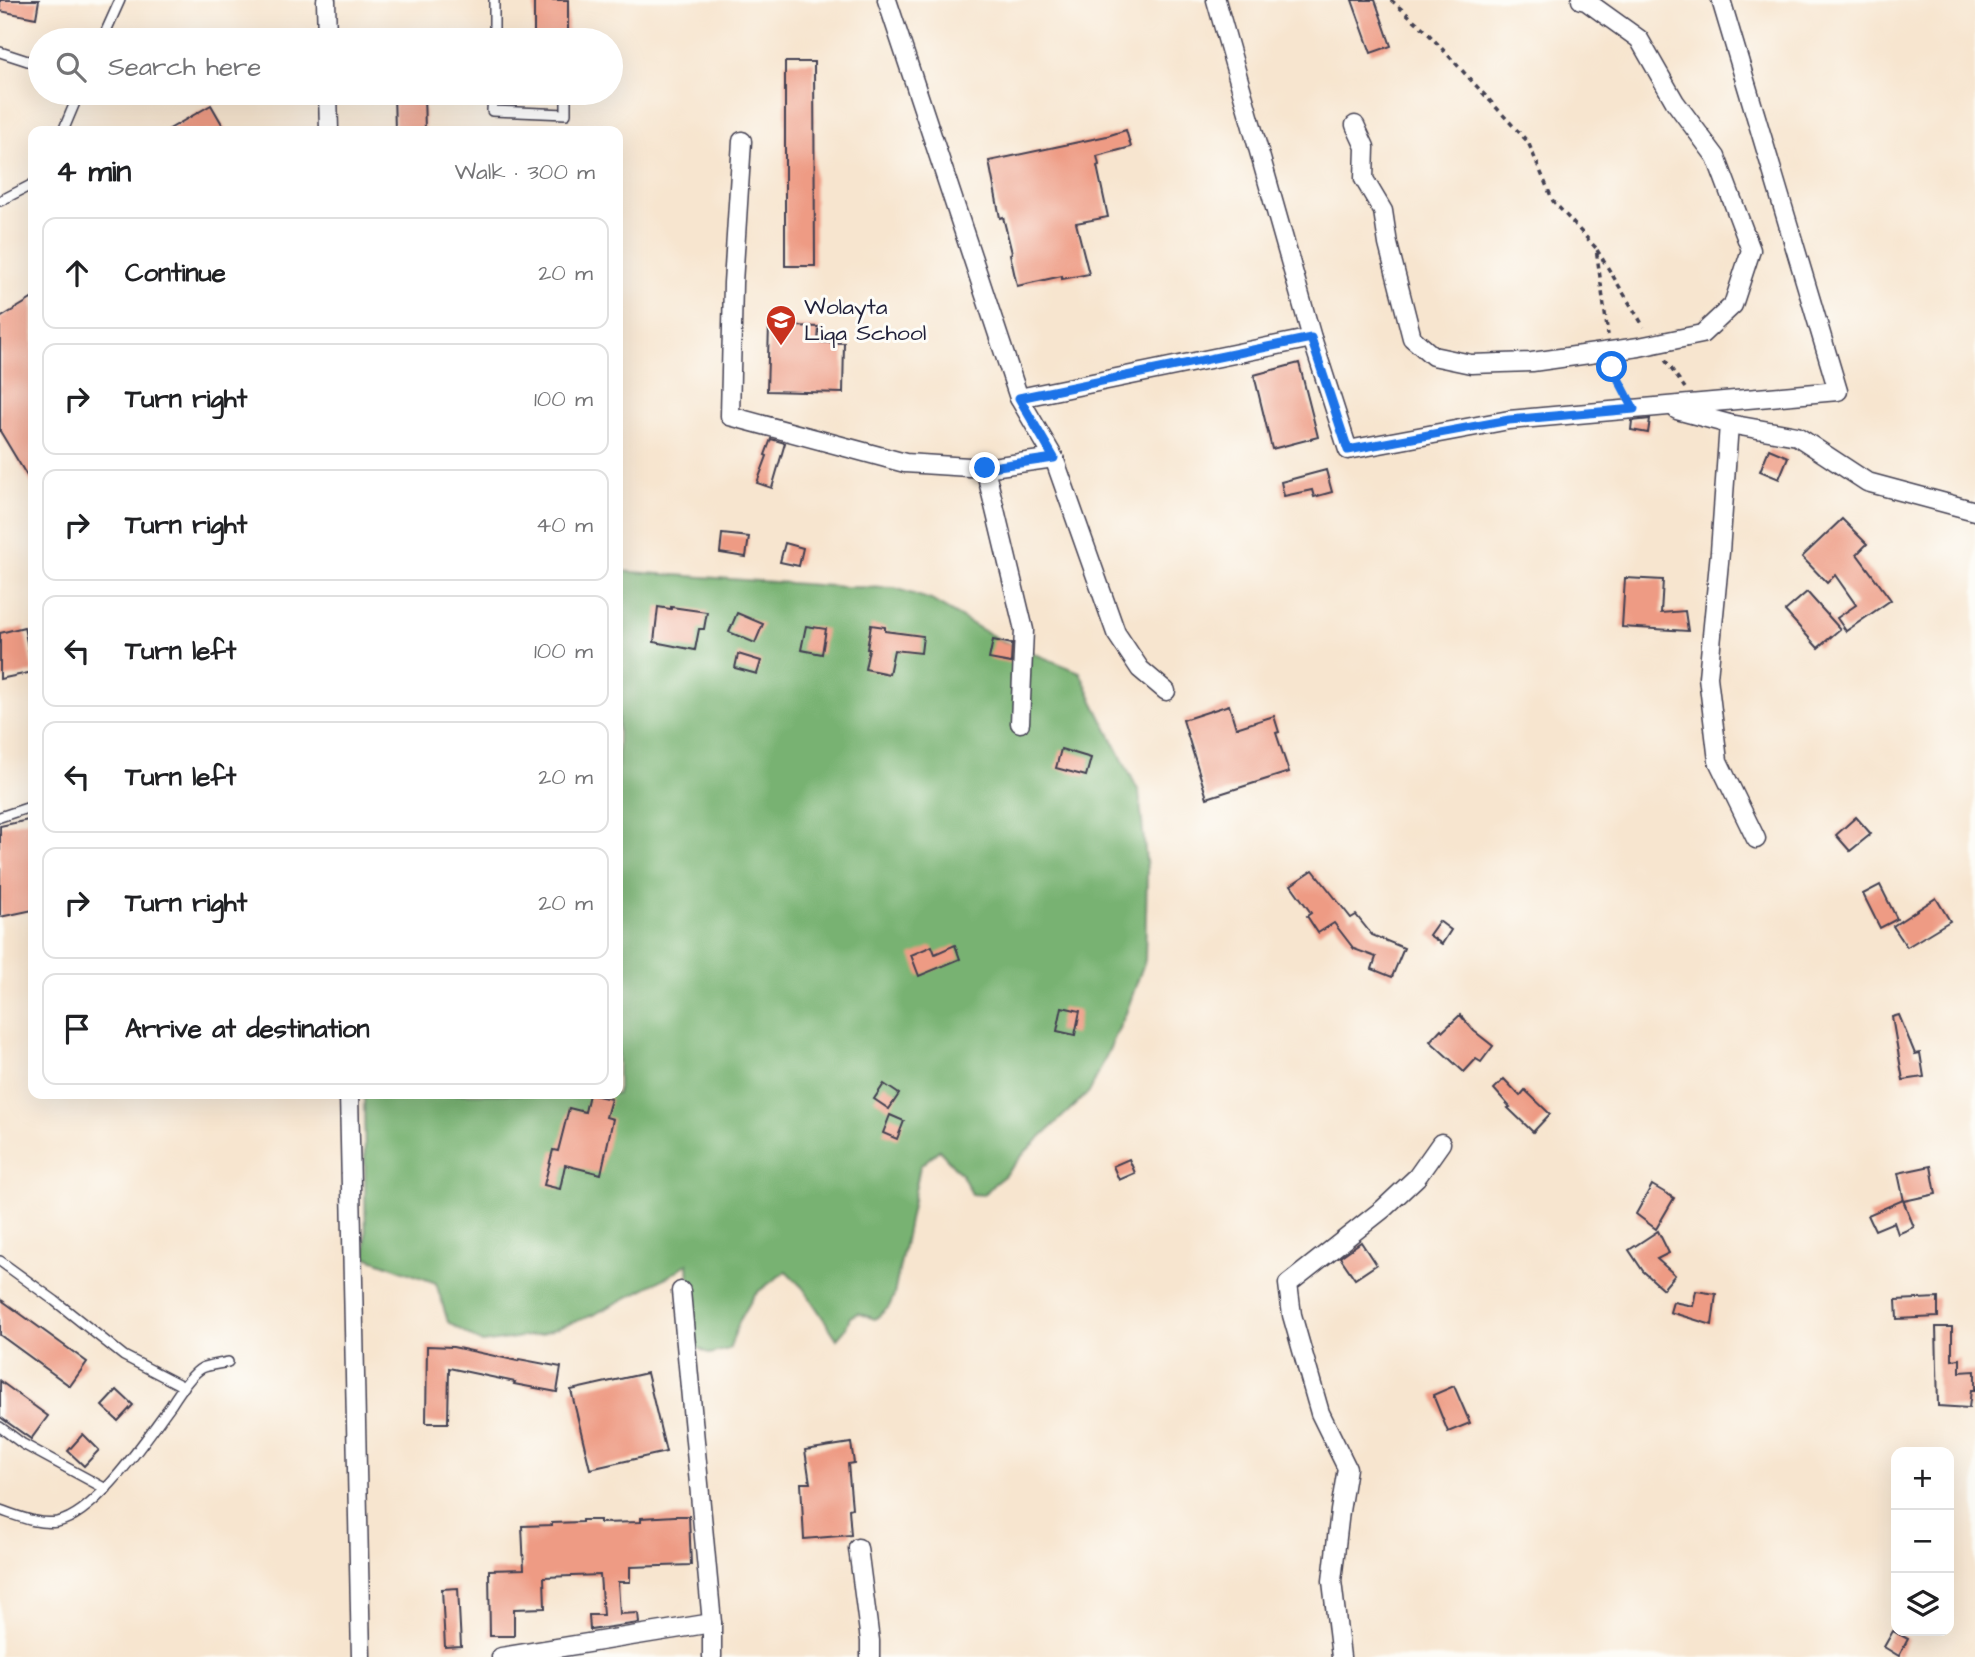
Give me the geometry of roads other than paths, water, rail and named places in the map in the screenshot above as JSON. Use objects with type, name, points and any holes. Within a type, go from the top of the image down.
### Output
[{"type":"street","points":[[326,0],[327,28]]},
{"type":"street","points":[[887,0],[1019,398],[1054,458],[1116,633],[1140,669],[1166,691]]},
{"type":"street","points":[[1216,0],[1311,338],[1348,450],[1509,420],[1838,391],[1721,0]]},
{"type":"street","points":[[1355,125],[1365,147],[1364,179],[1383,211],[1388,244],[1412,338],[1433,356],[1471,364],[1532,362],[1639,347],[1702,334],[1733,305],[1751,250],[1716,157],[1675,102],[1639,39],[1581,0]]},
{"type":"street","points":[[328,105],[329,126]]},
{"type":"street","points":[[742,141],[733,283],[730,416],[905,463],[985,468],[1054,458]]},
{"type":"street","points":[[1019,398],[1311,338]]},
{"type":"street","points":[[1663,406],[1728,424],[1797,436],[1867,482],[1975,511]]},
{"type":"street","points":[[1728,424],[1720,552],[1708,677],[1718,761],[1756,839]]},
{"type":"street","points":[[985,468],[1024,630],[1020,723]]},
{"type":"street","points":[[349,1099],[361,1657]]},
{"type":"street","points":[[1341,1657],[1332,1581],[1347,1468],[1320,1413],[1292,1315],[1288,1284],[1383,1209],[1417,1177],[1441,1143]]},
{"type":"street","points":[[681,1291],[712,1623],[712,1657]]},
{"type":"street","points":[[858,1548],[870,1657]]},
{"type":"street","points":[[500,1657],[712,1623]]},
{"type":"lane","points":[[107,28],[120,0]]},
{"type":"lane","points":[[494,0],[494,28]]},
{"type":"lane","points":[[0,52],[28,61]]},
{"type":"lane","points":[[65,126],[74,105]]},
{"type":"lane","points":[[492,105],[492,111],[566,114],[566,105]]},
{"type":"lane","points":[[0,201],[28,187]]},
{"type":"lane","points":[[0,817],[28,808]]},
{"type":"lane","points":[[0,1261],[124,1356],[184,1387]]},
{"type":"lane","points":[[0,1510],[34,1521],[57,1522],[74,1516],[106,1489],[184,1387],[202,1368],[228,1362]]},
{"type":"lane","points":[[0,1427],[23,1444],[106,1489]]},
{"type":"place","name":"Wolayta Liqa School","points":[[781,347]]}]
